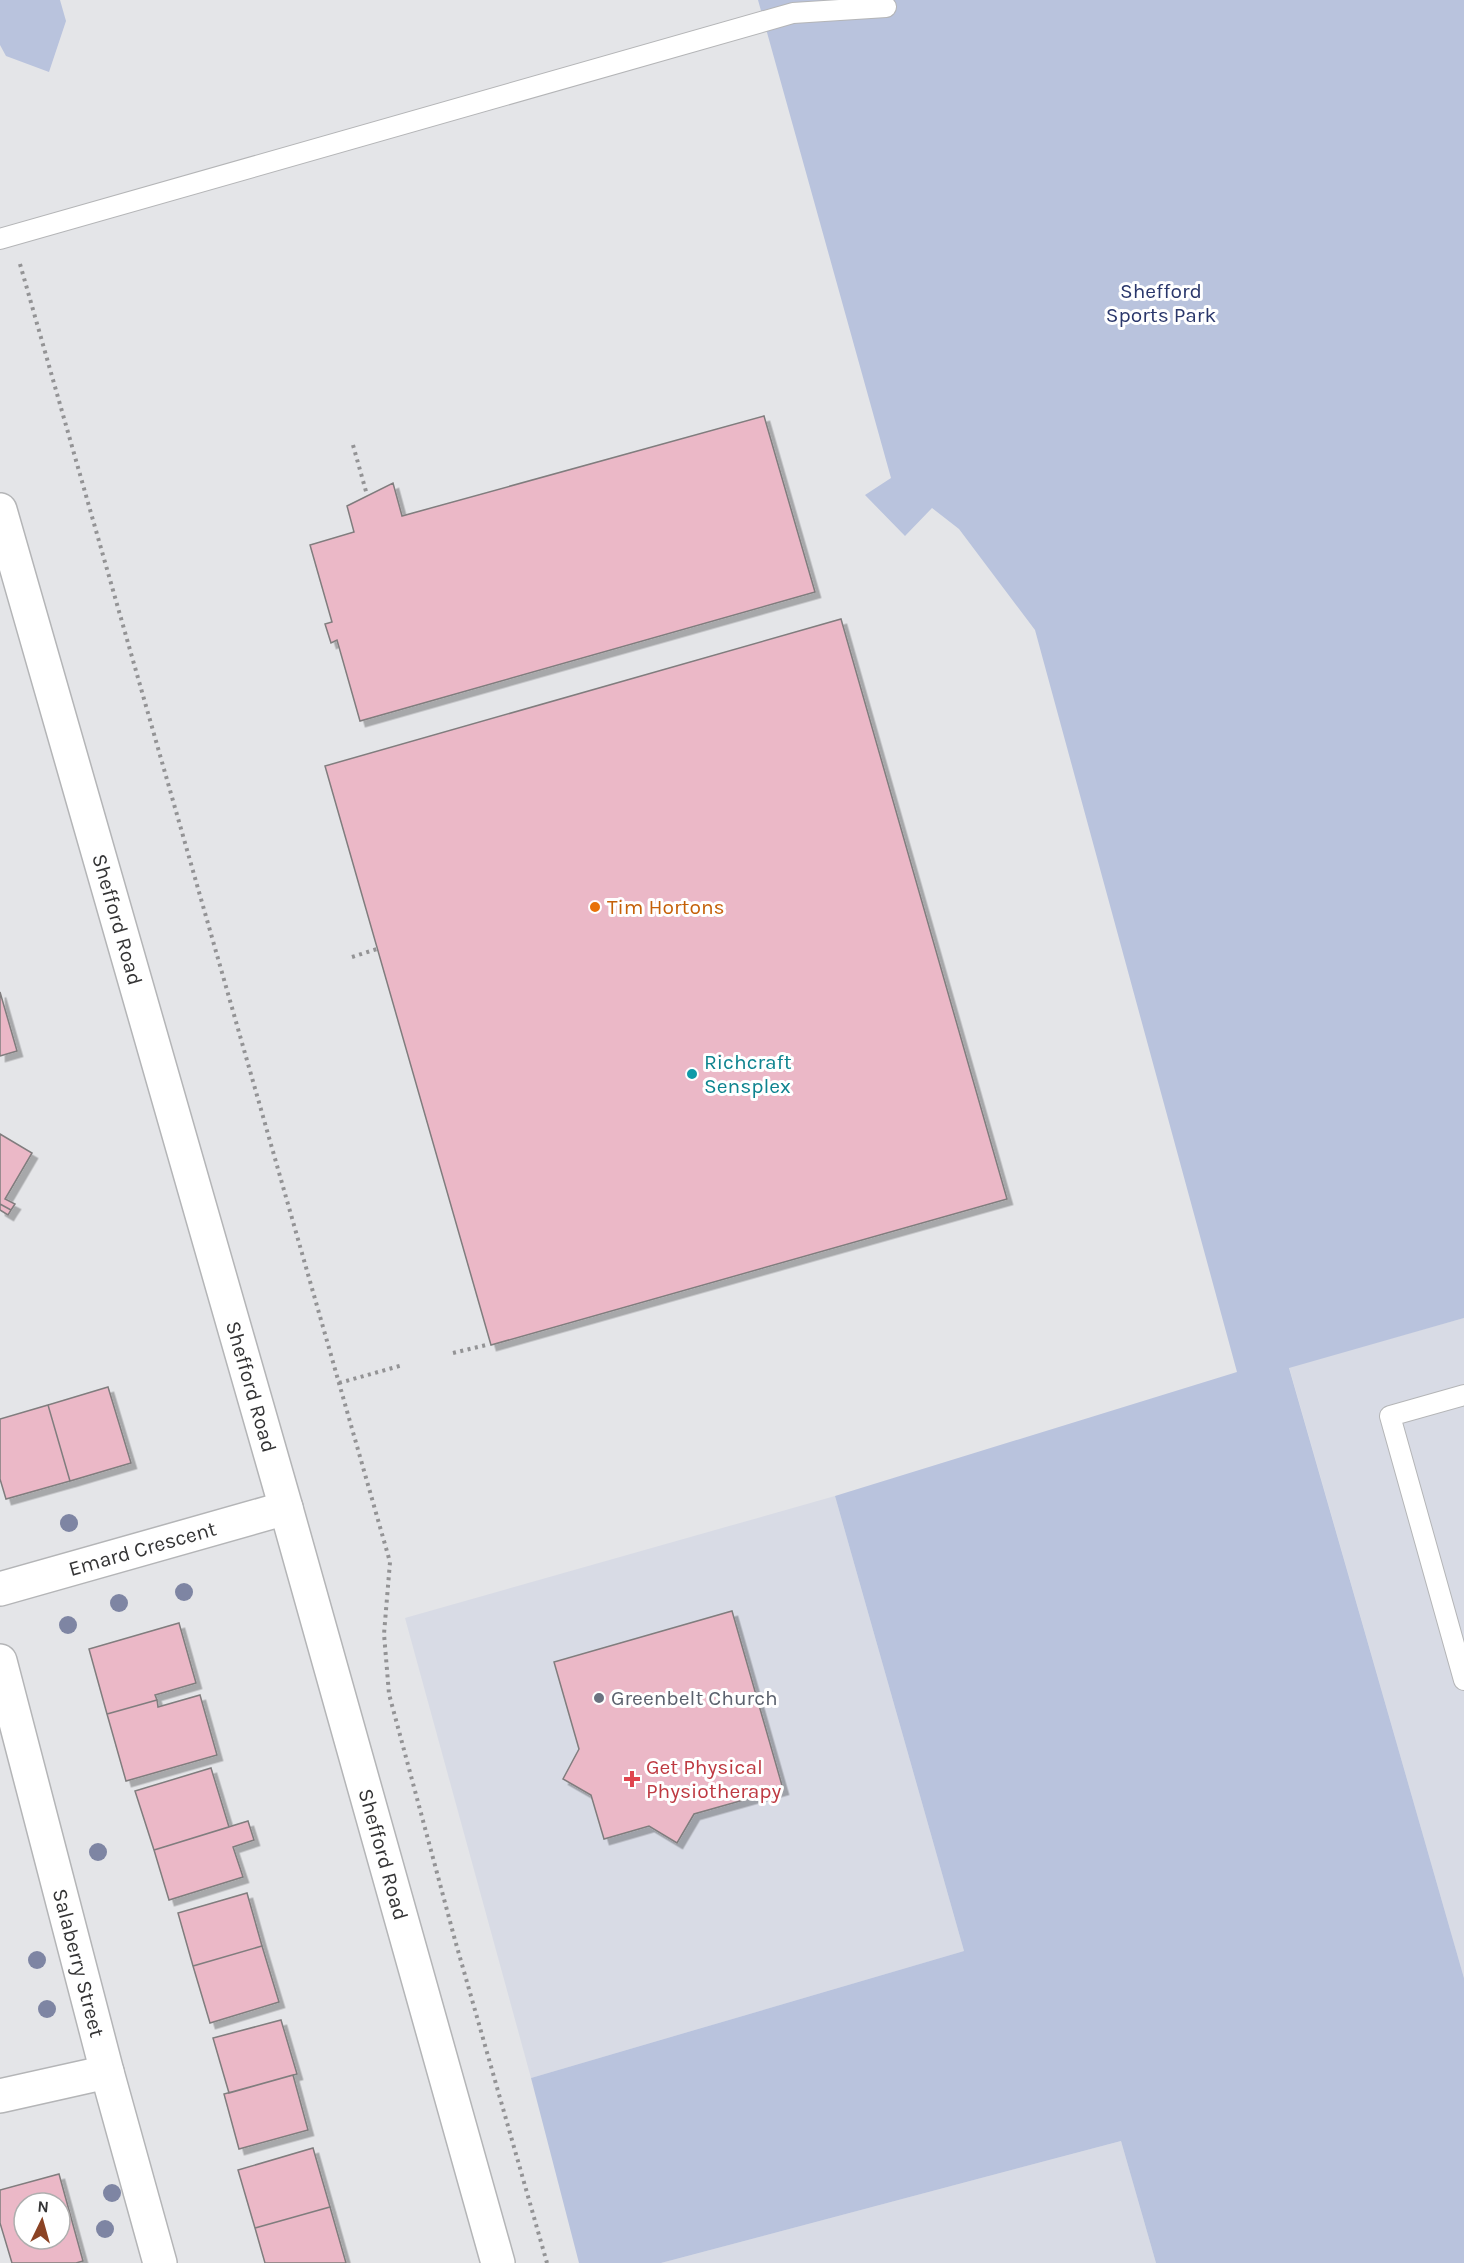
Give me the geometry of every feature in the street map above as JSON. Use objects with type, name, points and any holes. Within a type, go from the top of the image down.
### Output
[{"type":"street","name":"Shefford Road","points":[[0,510],[286,1508],[498,2263]]},
{"type":"street","name":"Emard Crescent","points":[[0,1589],[286,1508]]},
{"type":"street","name":"Salaberry Street","points":[[0,1661],[107,2072],[160,2263]]},
{"type":"street","points":[[0,2096],[107,2072]]},
{"type":"lane","points":[[6,238],[793,13],[886,7]]},
{"type":"lane","points":[[1464,1395],[1390,1416],[1464,1680]]},
{"type":"path","points":[[6,238],[390,1562],[384,1634],[389,1694],[455,1940],[547,2263]]},
{"type":"path","points":[[353,445],[367,495]]},
{"type":"path","points":[[352,957],[377,949]]},
{"type":"path","points":[[453,1353],[486,1345]]},
{"type":"path","points":[[339,1383],[403,1365]]},
{"type":"shaded area","points":[[1464,1318],[1464,1978],[1289,1367]]},
{"type":"shaded area","points":[[835,1496],[964,1951],[531,2078],[405,1618]]},
{"type":"shaded area","points":[[1121,2141],[1156,2263],[661,2263]]},
{"type":"green space","points":[[0,0],[60,0],[66,21],[49,72],[6,56],[0,45]]},
{"type":"green space","name":"Shefford Sports Park","points":[[758,0],[1464,0],[1464,1318],[1289,1368],[1464,1978],[1464,2263],[1156,2263],[1121,2141],[661,2263],[579,2263],[531,2078],[964,1951],[835,1496],[1237,1372],[1035,630],[959,529],[932,508],[905,536],[865,495],[891,478]]},
{"type":"building","points":[[764,416],[815,592],[360,721],[337,640],[331,643],[325,624],[332,622],[310,545],[354,532],[347,506],[393,483],[402,516]]},
{"type":"building","name":"Richcraft Sensplex","points":[[841,619],[1007,1199],[491,1345],[325,766]]},
{"type":"building","points":[[0,992],[17,1051],[0,1056]]},
{"type":"building","points":[[0,1134],[32,1153],[5,1199],[15,1204],[11,1210],[0,1204]]},
{"type":"building","points":[[0,1204],[11,1210],[8,1215],[0,1210]]},
{"type":"building","points":[[108,1387],[131,1463],[70,1481],[48,1405]]},
{"type":"building","points":[[48,1405],[70,1481],[6,1499],[0,1479],[0,1419]]},
{"type":"building","points":[[732,1611],[783,1789],[694,1814],[677,1843],[649,1826],[604,1839],[591,1795],[563,1779],[579,1749],[554,1662]]},
{"type":"building","points":[[179,1623],[196,1683],[155,1695],[157,1700],[107,1714],[89,1649]]},
{"type":"building","points":[[200,1695],[217,1755],[126,1781],[107,1714],[157,1700],[158,1707]]},
{"type":"building","points":[[211,1768],[229,1827],[154,1850],[135,1791]]},
{"type":"building","points":[[248,1821],[254,1840],[233,1847],[243,1877],[169,1900],[154,1850]]},
{"type":"building","points":[[247,1893],[262,1946],[193,1966],[178,1913]]},
{"type":"building","points":[[262,1946],[279,2002],[210,2023],[193,1966]]},
{"type":"building","points":[[281,2020],[297,2074],[229,2093],[213,2038]]},
{"type":"building","points":[[293,2075],[308,2130],[239,2149],[224,2094]]},
{"type":"building","points":[[313,2148],[330,2207],[255,2228],[238,2170]]},
{"type":"building","points":[[59,2174],[64,2191],[12,2191],[12,2251],[72,2251],[72,2221],[83,2261],[76,2263],[12,2263],[0,2223],[0,2190]]},
{"type":"building","points":[[330,2207],[346,2263],[265,2263],[255,2228]]},
{"type":"place","name":"Tim Hortons","points":[[595,907]]},
{"type":"place","name":"Richcraft Sensplex","points":[[692,1074]]},
{"type":"place","name":"Greenbelt Church","points":[[599,1698]]},
{"type":"place","name":"Get Physical Physiotherapy","points":[[632,1779]]}]
